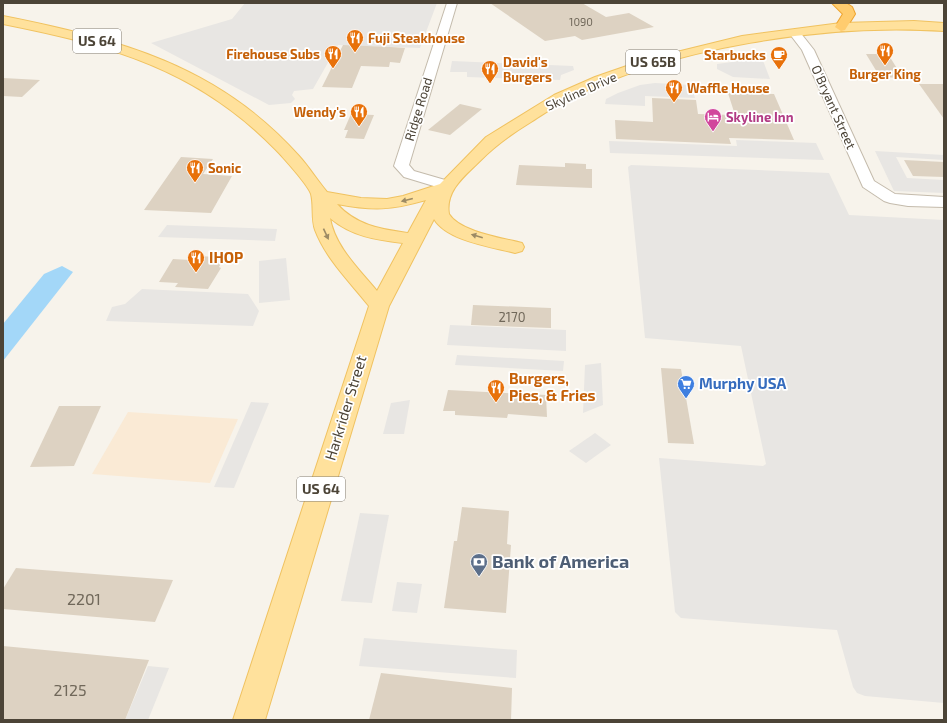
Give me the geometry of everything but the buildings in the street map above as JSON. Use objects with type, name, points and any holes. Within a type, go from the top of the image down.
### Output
[{"type":"highway","points":[[838,3],[848,10],[849,14],[841,27]]},
{"type":"main road","name":"US 64","points":[[3,20],[92,39],[140,55],[186,75],[212,90],[250,118],[275,139],[294,160],[319,196],[336,213],[352,225],[368,231],[413,239]]},
{"type":"main road","name":"US 65B","points":[[914,25],[944,20]]},
{"type":"main road","name":"Skyline Drive","points":[[413,239],[435,200],[492,140],[559,98],[600,80],[649,63],[742,40],[841,27],[914,25]]},
{"type":"main road","name":"US 65B","points":[[914,25],[944,27]]},
{"type":"main road","points":[[319,196],[368,204],[388,204],[446,187]]},
{"type":"main road","points":[[446,187],[440,208],[441,215],[446,222],[461,232],[515,247]]},
{"type":"main road","name":"US 64","points":[[319,196],[323,229],[327,237],[336,251],[379,306]]},
{"type":"main road","name":"Harkrider Street","points":[[249,720],[270,648],[379,306],[413,239]]},
{"type":"street","name":"Ridge Road","points":[[446,187],[409,174],[401,166],[452,3]]},
{"type":"street","name":"O'Bryant Street","points":[[795,33],[808,50],[868,184],[890,198],[908,201],[944,202]]},
{"type":"shaded area","points":[[245,3],[437,3],[420,48],[338,45],[313,89],[294,91],[292,95],[295,99],[291,103],[269,105],[151,43],[232,19]]},
{"type":"shaded area","points":[[762,58],[770,79],[733,77],[717,69],[717,64]]},
{"type":"shaded area","points":[[452,61],[573,66],[574,70],[561,75],[560,80],[467,77],[467,72],[450,72]]},
{"type":"shaded area","points":[[655,83],[691,85],[695,98],[645,96],[645,106],[605,104],[606,99],[618,93],[640,85]]},
{"type":"shaded area","points":[[736,140],[816,143],[824,160],[610,153],[609,141],[737,146]]},
{"type":"shaded area","points":[[875,151],[944,155],[944,160],[896,157],[907,178],[944,180],[944,193],[894,191]]},
{"type":"shaded area","points":[[631,165],[829,173],[849,215],[944,220],[944,703],[865,696],[857,693],[853,687],[837,630],[681,618],[675,612],[659,458],[763,466],[766,464],[741,346],[645,338],[628,167]]},
{"type":"shaded area","points":[[167,225],[277,229],[275,241],[158,237]]},
{"type":"shaded area","points":[[286,258],[290,300],[259,303],[259,261]]},
{"type":"shaded area","points":[[142,289],[248,294],[259,311],[253,326],[106,321],[112,307],[125,304]]},
{"type":"shaded area","points":[[450,325],[566,330],[566,351],[447,345]]},
{"type":"shaded area","points":[[457,355],[564,361],[563,371],[455,365]]},
{"type":"shaded area","points":[[601,363],[603,405],[583,413],[585,365]]},
{"type":"shaded area","points":[[410,400],[404,434],[383,434],[391,403]]},
{"type":"shaded area","points":[[251,402],[269,403],[234,488],[214,487]]},
{"type":"shaded area","points":[[128,412],[238,419],[210,483],[92,474]]},
{"type":"shaded area","points":[[595,433],[611,445],[586,463],[569,451]]},
{"type":"shaded area","points":[[360,513],[389,515],[372,603],[341,601]]},
{"type":"shaded area","points":[[397,582],[422,584],[417,613],[392,611]]},
{"type":"shaded area","points":[[364,638],[517,650],[516,678],[359,666]]},
{"type":"shaded area","points":[[148,666],[169,668],[148,720],[125,720]]},
{"type":"water","points":[[62,266],[73,272],[3,361],[3,324],[44,274]]},
{"type":"place","name":"Fuji Steakhouse","points":[[355,53]]},
{"type":"place","name":"Burger King","points":[[885,66]]},
{"type":"place","name":"Firehouse Subs","points":[[333,69]]},
{"type":"place","name":"Starbucks","points":[[779,70]]},
{"type":"place","name":"David's Burgers","points":[[490,84]]},
{"type":"place","name":"Waffle House","points":[[674,103]]},
{"type":"place","name":"Wendy's","points":[[359,127]]},
{"type":"place","name":"Skyline Inn","points":[[713,132]]},
{"type":"place","name":"Sonic","points":[[195,183]]},
{"type":"place","name":"IHOP","points":[[196,273]]},
{"type":"place","name":"Murphy USA","points":[[686,399]]},
{"type":"place","name":"Burgers, Pies, & Fries","points":[[496,403]]},
{"type":"place","name":"Bank of America","points":[[479,577]]}]
